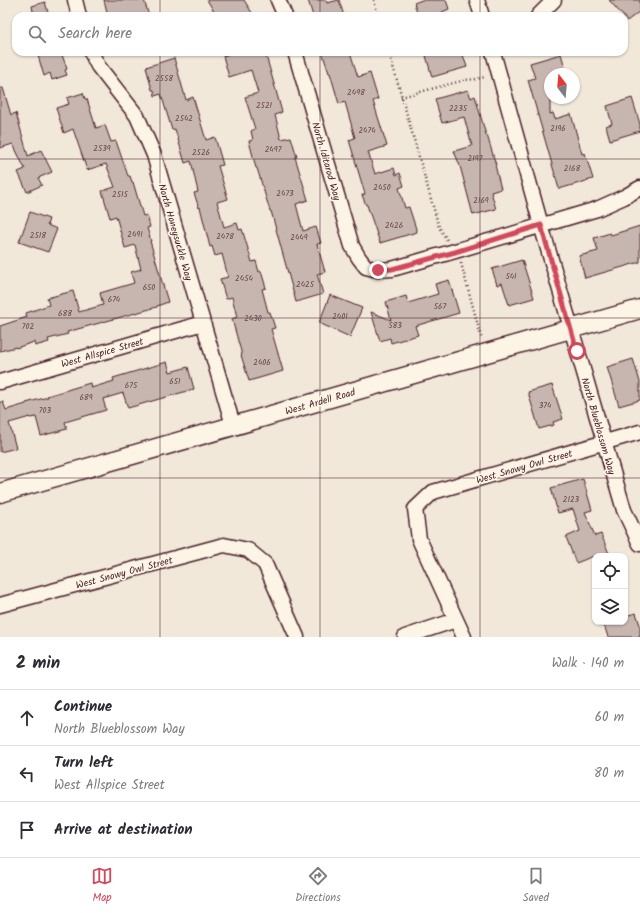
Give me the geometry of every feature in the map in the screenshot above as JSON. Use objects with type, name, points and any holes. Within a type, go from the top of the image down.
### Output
[{"type":"street","points":[[75,0],[78,12]]},
{"type":"street","points":[[278,0],[282,12]]},
{"type":"street","points":[[477,0],[481,12]]},
{"type":"street","points":[[542,12],[554,0]]},
{"type":"street","name":"North Honeysuckle Way","points":[[93,56],[98,66],[137,116],[154,155],[234,425]]},
{"type":"street","name":"North Iditarod Way","points":[[296,56],[352,246],[366,267],[378,270],[392,269],[455,252],[541,225]]},
{"type":"street","name":"North Blueblossom Way","points":[[494,56],[541,225],[624,510],[640,544]]},
{"type":"street","points":[[541,225],[597,209],[640,188]]},
{"type":"street","name":"West Ardell Road","points":[[0,493],[640,309]]},
{"type":"street","name":"West Allspice Street","points":[[0,382],[203,323]]},
{"type":"street","name":"West Snowy Owl Street","points":[[456,620],[419,539],[415,509],[433,492],[640,432]]},
{"type":"street","name":"West Snowy Owl Street","points":[[0,605],[224,545],[248,550],[265,564],[297,637]]},
{"type":"street","points":[[405,637],[456,620],[464,637]]},
{"type":"path","points":[[374,0],[377,12]]},
{"type":"path","points":[[389,56],[439,227],[448,241]]},
{"type":"path","points":[[401,96],[465,80],[485,77]]},
{"type":"path","points":[[460,259],[483,343]]},
{"type":"building","points":[[104,0],[144,0],[148,12],[107,12]]},
{"type":"building","points":[[207,0],[244,0],[252,12],[214,12]]},
{"type":"building","points":[[308,0],[326,0],[327,3],[339,0],[343,12],[312,12]]},
{"type":"building","points":[[422,0],[446,0],[449,9],[442,12],[417,12],[414,3]]},
{"type":"building","points":[[609,0],[640,0],[640,11],[628,20],[628,12],[620,12]]},
{"type":"building","points":[[45,2],[48,12],[33,12],[32,6]]},
{"type":"building","points":[[38,56],[62,56],[67,69],[65,70],[67,75],[52,80],[50,73],[44,76]]},
{"type":"building","points":[[223,56],[266,56],[282,112],[275,115],[281,139],[291,137],[297,157],[295,157],[308,200],[296,204],[303,231],[316,227],[321,243],[317,244],[325,272],[317,274],[323,294],[296,302],[271,211],[256,168],[249,141],[253,140],[251,131],[255,129],[245,97],[258,93],[251,70],[229,77]]},
{"type":"building","points":[[323,56],[351,56],[358,77],[370,73],[378,99],[373,101],[387,146],[368,152],[375,174],[394,168],[396,175],[400,173],[404,186],[399,188],[405,208],[409,207],[417,232],[380,243],[362,195],[365,194],[349,140],[355,138],[345,102],[339,104]]},
{"type":"building","points":[[426,56],[463,56],[467,67],[432,77]]},
{"type":"building","points":[[554,56],[562,56],[565,68],[544,68],[544,104],[550,104],[550,114],[553,113],[555,119],[571,114],[582,154],[585,153],[593,179],[559,189],[528,80],[535,78],[530,63]]},
{"type":"building","points":[[174,58],[186,100],[193,97],[206,140],[215,137],[223,165],[218,166],[228,199],[217,202],[224,227],[237,223],[239,230],[242,229],[252,262],[256,261],[259,272],[261,271],[266,288],[262,289],[268,312],[270,312],[275,328],[271,329],[283,371],[249,381],[232,319],[237,317],[232,297],[226,299],[220,279],[228,277],[222,254],[215,256],[212,246],[210,247],[200,207],[199,208],[194,193],[198,192],[191,161],[185,163],[175,129],[172,130],[161,94],[155,96],[146,67]]},
{"type":"building","points":[[0,88],[3,88],[11,115],[16,113],[28,156],[41,150],[52,172],[38,178],[42,185],[27,192],[18,172],[25,169],[13,144],[0,148]]},
{"type":"building","points":[[468,90],[471,98],[475,96],[496,165],[501,189],[491,192],[496,209],[473,215],[460,166],[454,151],[472,146],[464,117],[442,123],[435,99]]},
{"type":"building","points":[[83,93],[85,99],[87,99],[96,128],[105,125],[111,142],[116,141],[128,176],[130,176],[133,182],[143,216],[147,215],[150,227],[147,228],[150,241],[168,302],[157,307],[67,332],[68,334],[48,339],[49,342],[35,346],[34,342],[0,351],[0,326],[27,317],[26,313],[49,305],[47,298],[73,291],[79,312],[103,305],[100,293],[134,283],[131,272],[141,269],[135,245],[125,248],[116,216],[110,218],[102,191],[115,187],[106,164],[87,170],[73,129],[64,133],[56,108],[69,104],[67,98]]},
{"type":"building","points":[[632,98],[640,124],[640,131],[610,140],[606,126],[612,124],[607,106]]},
{"type":"building","points":[[30,212],[49,219],[47,225],[57,229],[48,252],[19,242]]},
{"type":"building","points":[[640,226],[640,262],[585,278],[579,256],[598,251],[594,238],[610,233],[611,235]]},
{"type":"building","points":[[522,260],[534,298],[509,305],[502,283],[497,285],[492,269]]},
{"type":"building","points":[[449,280],[459,313],[415,326],[418,335],[391,343],[390,338],[380,341],[371,312],[391,320],[386,302],[406,296],[408,303],[438,294],[435,284]]},
{"type":"building","points":[[330,295],[362,308],[350,337],[319,323]]},
{"type":"building","points":[[633,359],[640,382],[640,400],[619,406],[607,367]]},
{"type":"building","points":[[167,362],[170,372],[188,367],[194,389],[128,408],[123,393],[103,399],[106,410],[65,422],[67,429],[41,436],[36,417],[30,417],[9,423],[16,448],[0,452],[0,402],[3,402],[6,410],[90,383],[91,388],[114,381],[113,378]]},
{"type":"building","points":[[552,385],[563,419],[553,422],[554,425],[539,429],[528,392]]},
{"type":"building","points":[[583,479],[592,510],[585,512],[595,536],[601,534],[609,553],[592,553],[592,557],[576,563],[566,537],[580,531],[573,509],[558,513],[551,488]]},
{"type":"building","points":[[636,613],[640,625],[640,637],[608,637],[604,625],[628,625],[628,615]]},
{"type":"route","points":[[378,270],[392,269],[455,252],[541,225],[577,351]]}]
